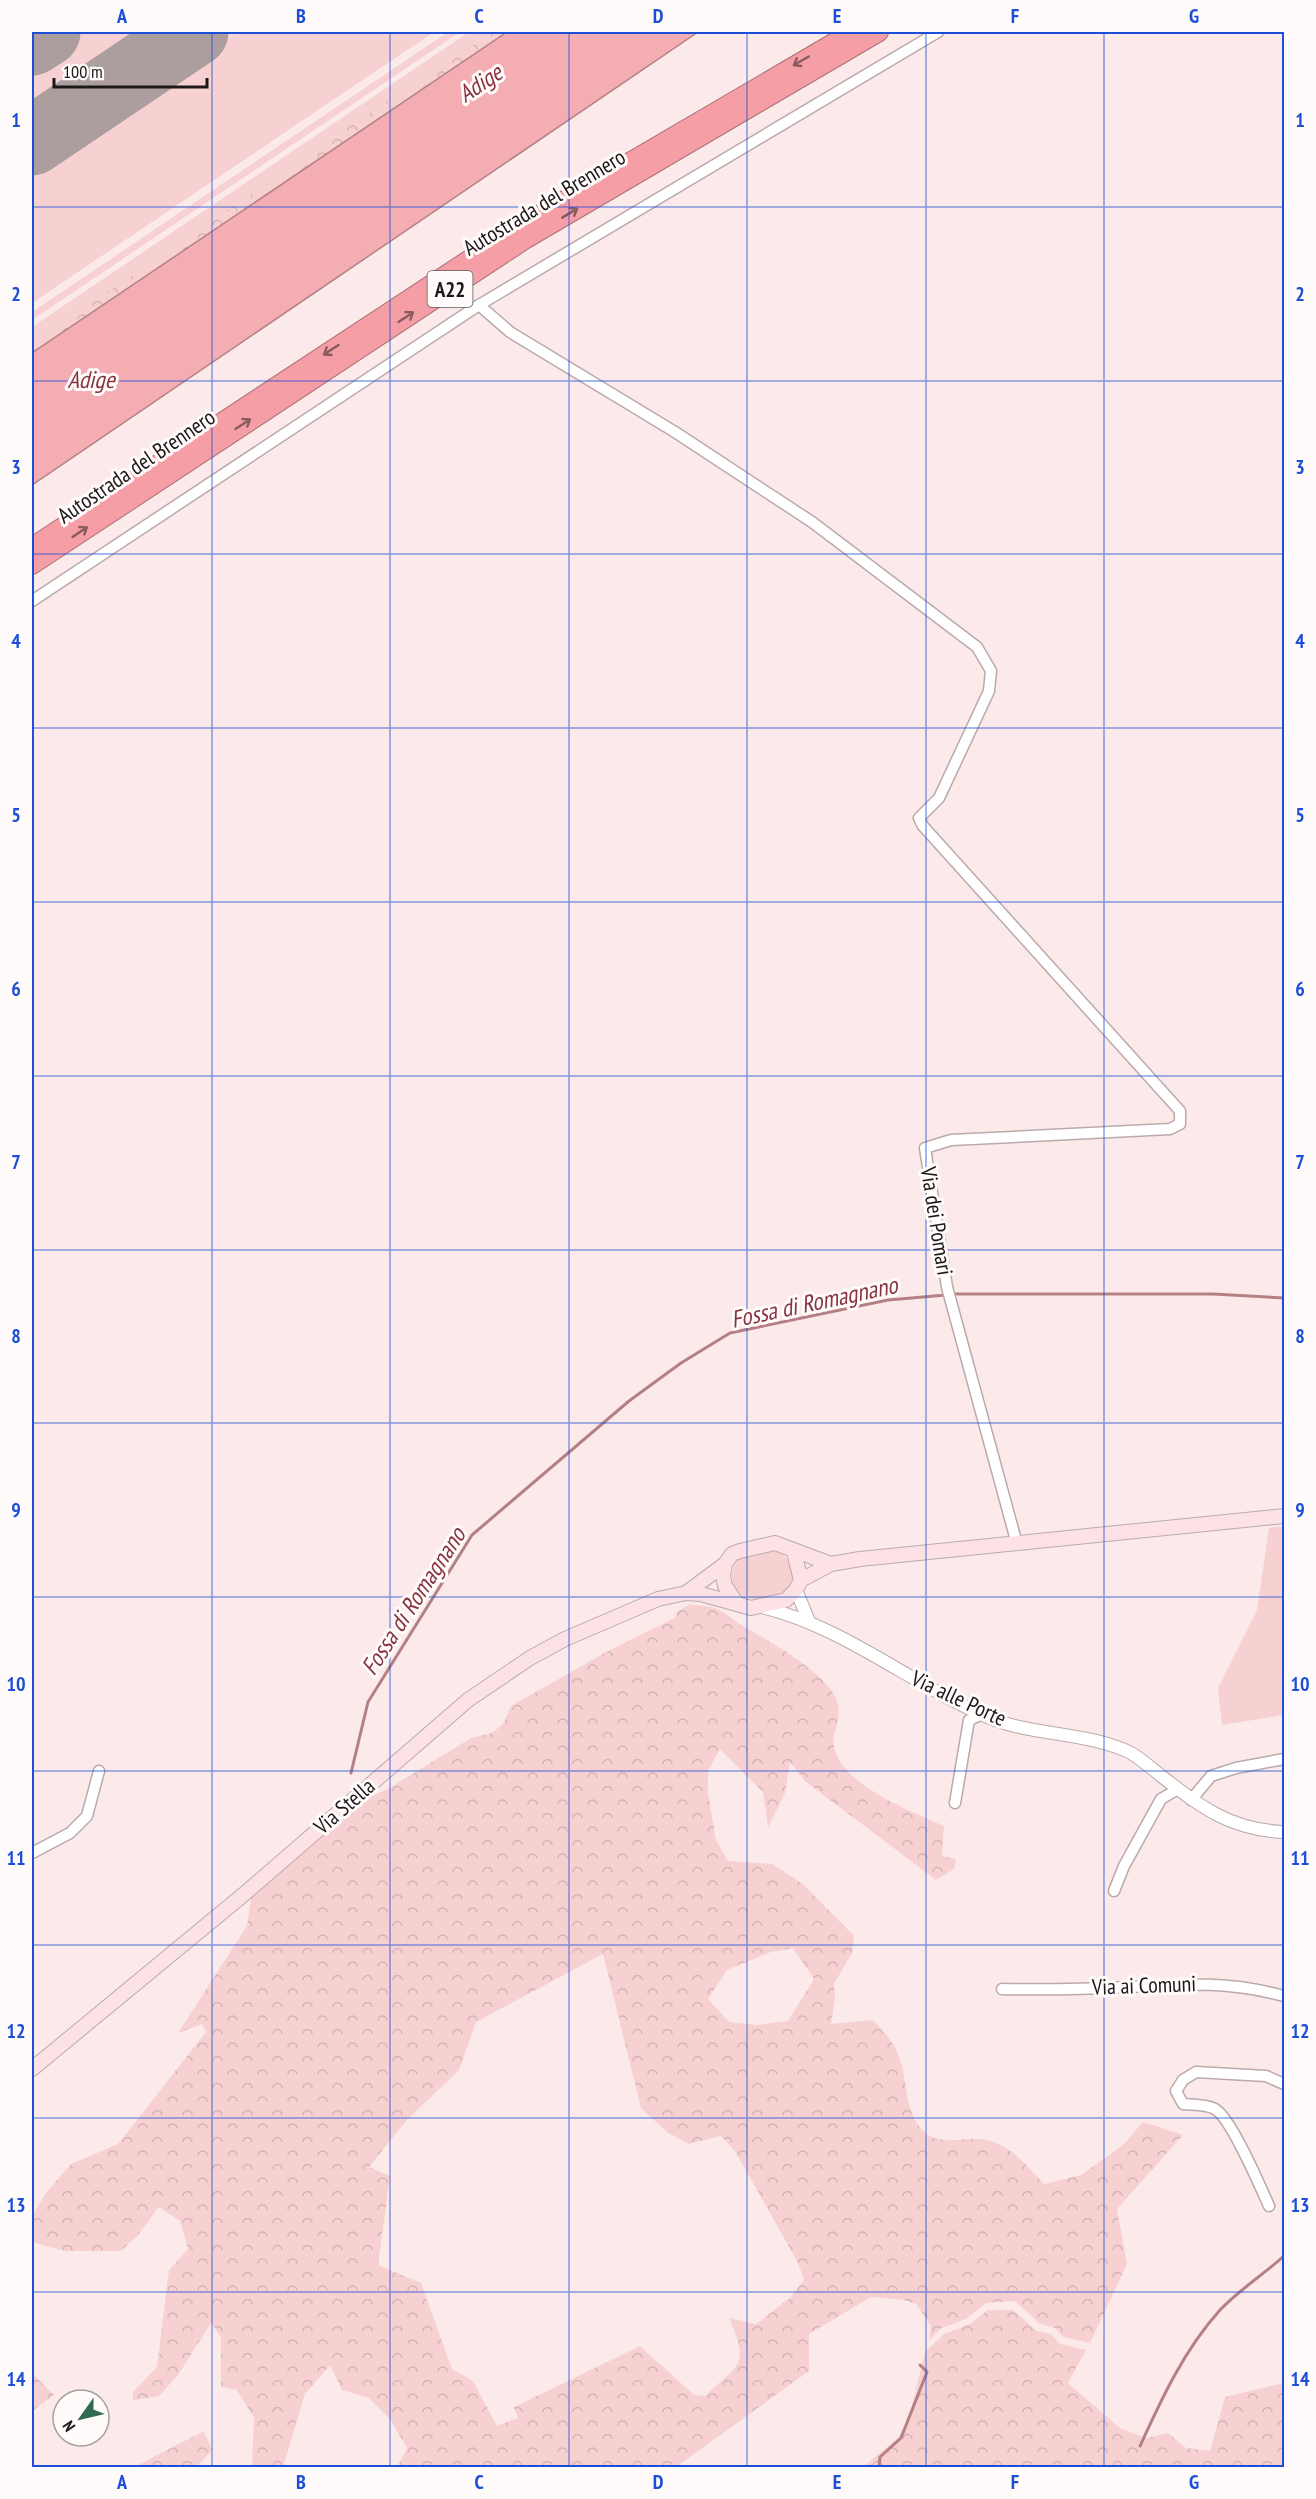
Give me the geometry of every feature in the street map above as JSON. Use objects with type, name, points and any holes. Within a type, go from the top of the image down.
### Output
[{"type":"highway","name":"Autostrada del Brennero","points":[[32,548],[517,228],[852,32]]},
{"type":"highway","name":"Autostrada del Brennero","points":[[32,565],[526,239],[879,32]]},
{"type":"main road","points":[[831,1564],[799,1585],[786,1600],[762,1607],[751,1608],[735,1602],[725,1586],[725,1564],[732,1554],[757,1546],[785,1545],[794,1552],[831,1564],[1284,1516]]},
{"type":"main road","points":[[794,1552],[799,1585]]},
{"type":"main road","name":"Via Stella","points":[[686,1593],[725,1564]]},
{"type":"main road","name":"Via Stella","points":[[32,2069],[243,1895],[468,1700],[530,1658],[565,1639],[658,1599],[686,1593],[735,1602]]},
{"type":"street","points":[[32,601],[479,305],[938,32]]},
{"type":"street","name":"Via dei Pomari","points":[[479,305],[510,332],[675,432],[812,522],[977,647],[991,671],[989,691],[939,798],[919,818],[923,826],[1180,1111],[1180,1124],[1170,1129],[951,1140],[925,1148],[951,1305],[1017,1544]]},
{"type":"street","points":[[799,1585],[809,1621]]},
{"type":"street","name":"Via alle Porte","points":[[762,1607],[809,1621],[982,1714],[1131,1754],[1191,1800],[1228,1822],[1252,1829],[1284,1832]]},
{"type":"street","points":[[955,1803],[969,1720],[982,1714]]},
{"type":"street","points":[[1191,1800],[1211,1776],[1236,1768],[1284,1759]]},
{"type":"street","points":[[32,1852],[70,1833],[87,1816],[99,1771]]},
{"type":"street","points":[[1114,1891],[1124,1866],[1161,1798],[1178,1789]]},
{"type":"street","name":"Via ai Comuni","points":[[1002,1989],[1058,1990],[1196,1983],[1251,1987],[1284,1996]]},
{"type":"street","points":[[1269,2206],[1234,2133],[1221,2113],[1204,2106],[1183,2104],[1176,2091],[1183,2080],[1196,2072],[1266,2076],[1284,2084]]},
{"type":"shaded area","points":[[32,32],[430,32],[32,301]]},
{"type":"green space","points":[[32,32],[151,32],[32,112]]},
{"type":"green space","points":[[238,32],[434,32],[32,303],[32,171]]},
{"type":"green space","points":[[448,32],[460,32],[32,320],[32,312]]},
{"type":"green space","points":[[469,32],[507,32],[32,353],[32,327]]},
{"type":"green space","points":[[494,32],[507,32],[32,353],[32,342],[286,170],[316,155],[352,124]]},
{"type":"green space","points":[[1284,1526],[1284,1715],[1222,1725],[1218,1688],[1257,1610],[1269,1528]]},
{"type":"green space","points":[[779,1552],[789,1560],[793,1569],[793,1580],[788,1592],[773,1598],[757,1600],[741,1595],[732,1580],[737,1561],[750,1554]]},
{"type":"green space","points":[[690,1604],[717,1609],[810,1669],[833,1692],[838,1704],[834,1745],[840,1761],[848,1772],[887,1800],[944,1826],[942,1856],[956,1859],[954,1869],[936,1880],[805,1781],[790,1762],[785,1793],[768,1827],[763,1792],[720,1749],[708,1771],[708,1792],[716,1840],[728,1861],[772,1864],[803,1884],[854,1936],[852,1953],[834,1984],[835,1999],[831,2024],[873,2020],[882,2030],[899,2056],[908,2101],[920,2127],[927,2134],[942,2140],[980,2139],[996,2143],[1012,2152],[1044,2184],[1081,2175],[1124,2144],[1143,2122],[1183,2135],[1117,2209],[1127,2264],[1090,2343],[1063,2337],[1055,2328],[1040,2324],[1015,2301],[986,2303],[966,2319],[940,2329],[929,2341],[931,2326],[916,2304],[904,2300],[871,2297],[809,2334],[809,2371],[676,2467],[397,2467],[407,2448],[390,2419],[369,2398],[342,2390],[330,2365],[305,2394],[283,2467],[252,2467],[254,2418],[237,2390],[221,2387],[221,2337],[211,2323],[178,2375],[159,2396],[133,2400],[133,2392],[157,2367],[169,2270],[188,2249],[180,2221],[159,2207],[138,2235],[121,2251],[65,2251],[32,2242],[32,2216],[46,2193],[71,2164],[118,2144],[206,2032],[202,2024],[178,2033],[247,1926],[252,1892],[359,1801],[386,1790],[471,1738],[492,1733],[503,1724],[511,1706],[610,1650],[675,1618],[677,1612]],"holes":[[[793,1948],[814,1979],[788,2021],[757,2025],[729,2022],[708,1999],[727,1970],[771,1952]],[[603,1954],[641,2108],[668,2133],[689,2144],[721,2136],[735,2151],[798,2263],[804,2280],[790,2298],[756,2324],[729,2318],[739,2346],[738,2363],[705,2396],[694,2395],[640,2346],[514,2407],[518,2418],[497,2426],[473,2381],[452,2369],[421,2283],[378,2265],[390,2176],[369,2167],[406,2121],[459,2070],[476,2022]]]},
{"type":"green space","points":[[988,2310],[1013,2310],[1037,2331],[1051,2334],[1060,2344],[1086,2350],[1068,2383],[1120,2428],[1146,2438],[1168,2433],[1186,2448],[1210,2451],[1225,2397],[1284,2383],[1284,2467],[863,2467],[898,2438],[909,2418],[925,2352],[944,2334],[970,2324]]},
{"type":"green space","points":[[32,2373],[51,2392],[51,2397],[32,2411]]},
{"type":"green space","points":[[204,2431],[212,2450],[197,2467],[134,2467]]},
{"type":"water","name":"Adige","points":[[507,32],[698,32],[32,485],[32,353]]},
{"type":"waterway","name":"Fossa di Romagnano","points":[[952,1294],[1213,1294],[1284,1298]]},
{"type":"waterway","name":"Fossa di Romagnano","points":[[351,1773],[368,1702],[472,1535],[629,1401],[681,1363],[730,1333],[888,1300],[946,1295]]},
{"type":"waterway","points":[[1140,2446],[1175,2375],[1207,2325],[1227,2303],[1284,2256]]},
{"type":"waterway","points":[[879,2468],[880,2457],[901,2438],[927,2372],[920,2365]]},
{"type":"taxiway","points":[[32,141],[43,134]]},
{"type":"runway","points":[[32,41],[46,32]]},
{"type":"runway","points":[[32,141],[194,32]]}]
